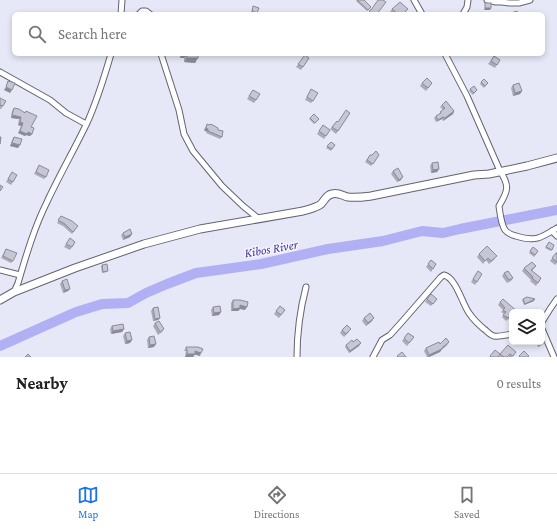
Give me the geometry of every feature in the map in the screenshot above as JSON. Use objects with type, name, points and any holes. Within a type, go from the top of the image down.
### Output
[{"type":"main road","points":[[0,300],[14,292],[75,268],[144,244],[200,229],[316,208],[326,197],[331,194],[337,193],[348,197],[357,198],[371,196],[474,175],[490,174],[557,158]]},
{"type":"street","points":[[121,12],[122,0]]},
{"type":"street","points":[[414,0],[421,12]]},
{"type":"street","points":[[464,12],[468,0]]},
{"type":"street","points":[[487,0],[509,3],[519,3],[530,0]]},
{"type":"street","points":[[14,292],[36,226],[86,124],[105,76],[110,56]]},
{"type":"street","points":[[162,56],[179,110],[184,134],[193,151],[222,186],[259,219]]},
{"type":"street","points":[[446,56],[467,96],[506,182],[508,188],[499,206],[505,230],[509,234],[532,240],[544,236],[555,229],[557,236]]},
{"type":"street","points":[[0,72],[50,100],[66,113],[86,124]]},
{"type":"street","points":[[0,270],[20,275]]},
{"type":"street","points":[[373,357],[382,340],[394,330],[444,275],[449,277],[453,282],[468,312],[486,331],[495,336],[509,334]]},
{"type":"street","points":[[297,357],[301,309],[306,287]]},
{"type":"street","points":[[545,317],[557,299]]},
{"type":"street","points":[[545,336],[554,357]]},
{"type":"building","points":[[357,0],[364,0],[371,7],[368,10]]},
{"type":"building","points":[[378,0],[383,0],[386,2],[378,12],[370,12]]},
{"type":"building","points":[[400,2],[408,9],[405,12],[396,12],[392,9]]},
{"type":"building","points":[[485,3],[491,3],[491,8],[485,8]]},
{"type":"building","points":[[253,6],[259,8],[257,12],[252,11]]},
{"type":"building","points":[[187,56],[198,56],[198,58],[187,58]]},
{"type":"building","points":[[304,56],[309,58],[303,67],[298,64]]},
{"type":"building","points":[[494,56],[500,60],[497,65],[491,61]]},
{"type":"building","points":[[427,78],[432,83],[428,88],[422,83]]},
{"type":"building","points":[[484,79],[488,83],[485,86],[481,82]]},
{"type":"building","points":[[8,81],[15,83],[12,90],[6,87]]},
{"type":"building","points":[[519,83],[522,91],[515,93],[513,85]]},
{"type":"building","points":[[474,86],[477,90],[474,93],[470,89]]},
{"type":"building","points":[[311,89],[318,93],[313,101],[307,97]]},
{"type":"building","points":[[253,90],[260,94],[256,100],[249,96]]},
{"type":"building","points":[[0,98],[6,101],[3,106],[0,105]]},
{"type":"building","points":[[446,101],[454,111],[445,118],[443,117],[438,120],[436,116],[445,108],[442,105]]},
{"type":"building","points":[[14,108],[37,116],[31,127],[34,128],[32,134],[28,132],[27,134],[20,131],[23,123],[20,122],[21,117],[12,115]]},
{"type":"building","points":[[346,110],[350,113],[338,131],[332,127],[337,121],[338,122]]},
{"type":"building","points":[[314,114],[319,119],[315,123],[310,118]]},
{"type":"building","points":[[207,124],[211,124],[218,128],[218,130],[223,131],[222,137],[208,131],[206,128]]},
{"type":"building","points":[[323,125],[330,130],[326,136],[319,131]]},
{"type":"building","points":[[14,137],[22,139],[20,145],[12,143]]},
{"type":"building","points":[[331,142],[335,145],[332,149],[327,146]]},
{"type":"building","points":[[376,151],[379,155],[373,164],[367,160],[370,155]]},
{"type":"building","points":[[438,162],[439,169],[433,170],[432,163]]},
{"type":"building","points":[[39,165],[49,170],[46,177],[36,172]]},
{"type":"building","points":[[398,168],[403,177],[399,180],[393,171]]},
{"type":"building","points":[[12,172],[17,175],[13,182],[8,179]]},
{"type":"building","points":[[61,216],[72,221],[78,226],[73,232],[65,224],[58,220]]},
{"type":"building","points":[[130,229],[132,234],[125,237],[123,233]]},
{"type":"building","points":[[70,238],[75,242],[72,247],[66,244]]},
{"type":"building","points":[[549,242],[554,245],[552,250],[546,247]]},
{"type":"building","points":[[487,246],[497,256],[491,261],[488,258],[485,261],[479,254]]},
{"type":"building","points":[[533,247],[538,251],[535,255],[530,251]]},
{"type":"building","points":[[6,249],[17,253],[13,261],[3,256]]},
{"type":"building","points":[[557,253],[557,262],[552,258]]},
{"type":"building","points":[[431,260],[436,264],[433,269],[428,264]]},
{"type":"building","points":[[532,262],[536,266],[531,270],[541,278],[538,283],[524,268]]},
{"type":"building","points":[[107,264],[108,271],[103,272],[102,265]]},
{"type":"building","points":[[478,271],[482,274],[477,282],[473,279]]},
{"type":"building","points":[[508,271],[513,278],[509,280],[504,273]]},
{"type":"building","points":[[67,279],[70,289],[65,290],[62,281]]},
{"type":"building","points":[[431,294],[437,299],[433,304],[427,299]]},
{"type":"building","points":[[527,297],[535,299],[525,304],[523,299]]},
{"type":"building","points":[[503,299],[515,309],[509,309],[508,318],[503,315],[506,312],[503,310],[505,308],[500,302]]},
{"type":"building","points":[[233,300],[248,302],[247,307],[240,305],[240,308],[233,309]]},
{"type":"building","points":[[220,306],[221,312],[214,313],[213,307]]},
{"type":"building","points":[[280,306],[285,310],[281,315],[276,311]]},
{"type":"building","points":[[158,307],[160,318],[155,319],[153,308]]},
{"type":"building","points":[[370,313],[374,318],[368,323],[364,318]]},
{"type":"building","points":[[159,321],[164,329],[160,332],[155,323]]},
{"type":"building","points":[[123,324],[124,329],[113,331],[112,326]]},
{"type":"building","points":[[347,325],[351,329],[346,334],[342,330]]},
{"type":"building","points":[[130,332],[132,340],[127,341],[125,333]]},
{"type":"building","points":[[408,333],[414,337],[409,343],[404,338]]},
{"type":"building","points":[[154,336],[156,344],[150,345],[149,337]]},
{"type":"building","points":[[446,338],[449,342],[442,349],[429,355],[426,348],[439,342],[440,344]]},
{"type":"building","points":[[357,339],[361,343],[350,351],[346,345],[352,340],[353,342]]},
{"type":"building","points":[[508,345],[516,352],[513,356],[510,354],[507,357],[504,357],[500,354]]},
{"type":"building","points":[[186,347],[198,347],[203,349],[201,353],[195,351],[195,354],[187,354]]},
{"type":"building","points":[[495,350],[500,354],[498,357],[491,357],[490,356]]},
{"type":"building","points":[[524,351],[529,356],[520,357],[519,356]]},
{"type":"building","points":[[402,352],[406,357],[397,356]]},
{"type":"waterway","name":"Kibos River","points":[[0,346],[76,312],[102,304],[128,303],[146,293],[196,273],[261,264],[328,249],[383,241],[422,231],[443,233],[557,210]]}]
